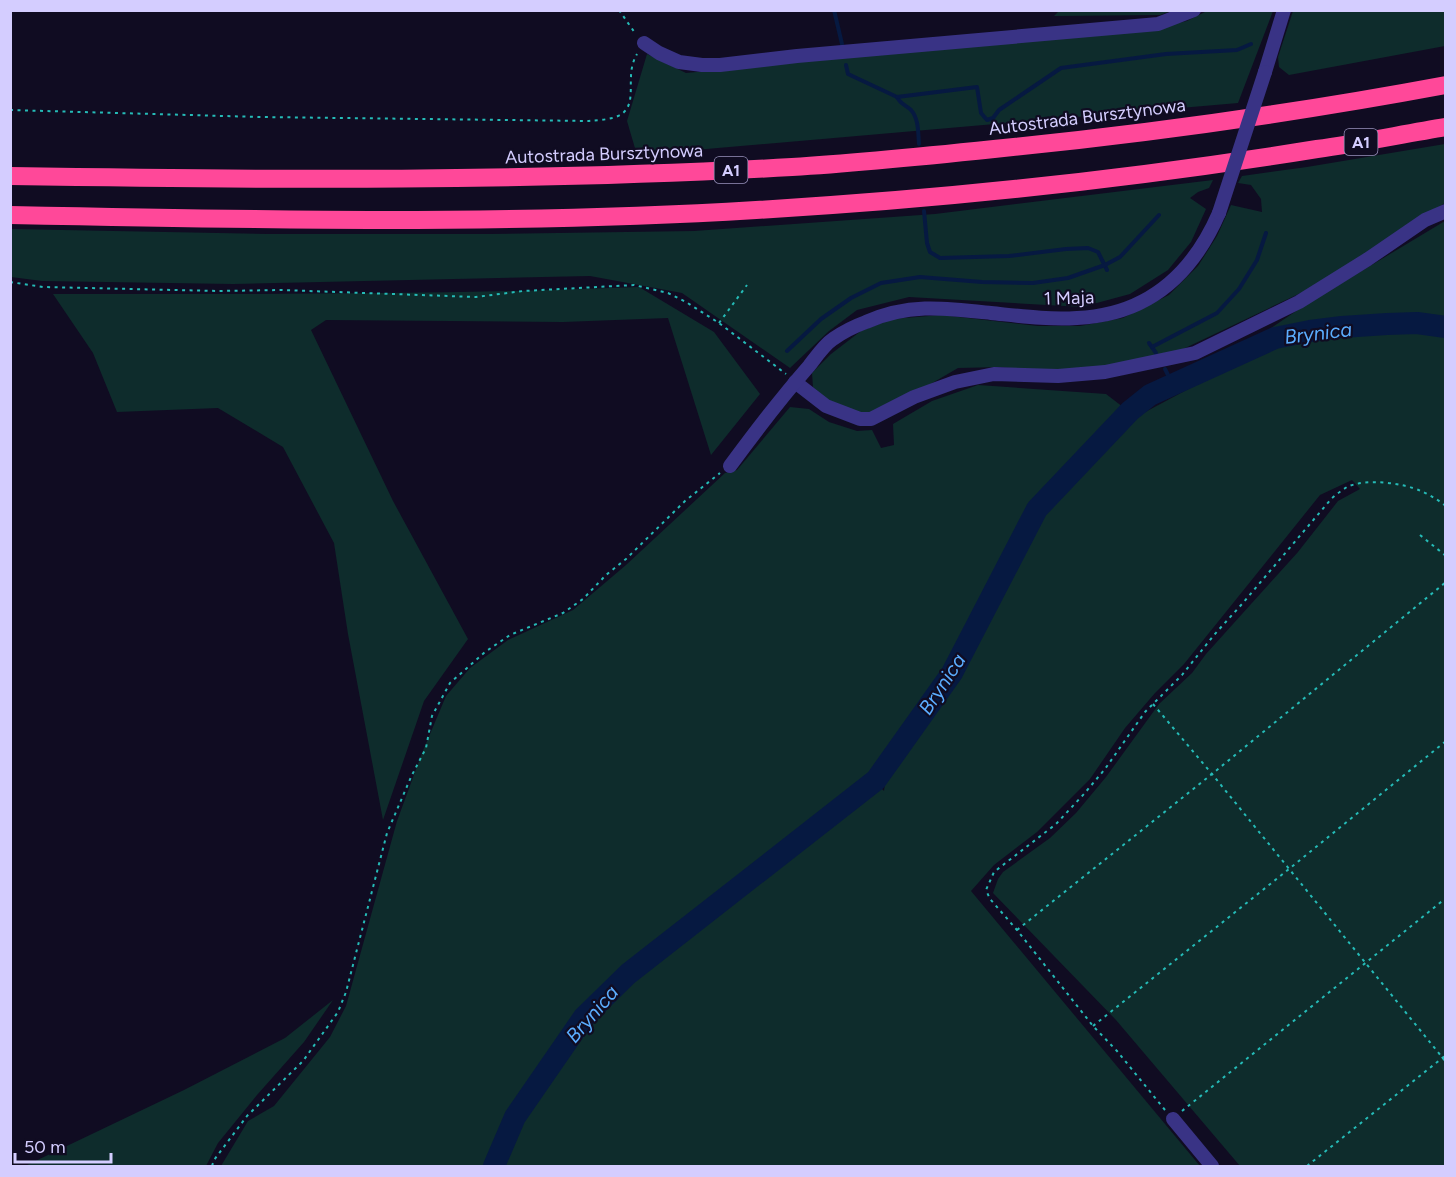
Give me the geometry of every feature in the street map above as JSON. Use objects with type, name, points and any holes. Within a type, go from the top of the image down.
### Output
[{"type":"highway","name":"Autostrada Bursztynowa","points":[[10,176],[290,180],[506,178],[664,174],[796,166],[909,158],[1091,139],[1300,110],[1446,85]]},
{"type":"highway","name":"A1","points":[[10,215],[405,220],[564,218],[757,210],[982,192],[1108,178],[1308,151],[1446,127]]},
{"type":"street","points":[[644,43],[659,53],[680,62],[720,65],[1158,24],[1194,10]]},
{"type":"street","name":"1 Maja","points":[[730,466],[795,382],[832,340],[865,322],[897,311],[929,307],[1064,319],[1104,315],[1131,307],[1166,286],[1184,271],[1202,247],[1219,213],[1284,10]]},
{"type":"street","points":[[795,382],[826,406],[860,419],[871,419],[914,397],[955,382],[994,374],[1058,376],[1105,372],[1195,352],[1299,302],[1425,220],[1446,211]]},
{"type":"street","points":[[1173,1119],[1212,1167]]},
{"type":"path","points":[[10,110],[260,117],[589,121],[607,119],[620,115],[628,106],[634,60],[644,43],[619,10]]},
{"type":"path","points":[[10,282],[43,287],[281,290],[476,297],[523,291],[634,285],[668,293],[686,302],[719,323],[795,382]]},
{"type":"path","points":[[719,323],[747,285]]},
{"type":"path","points":[[212,1167],[214,1160],[247,1116],[303,1061],[338,1012],[346,992],[387,833],[426,748],[432,716],[450,683],[510,635],[563,613],[583,599],[685,501],[730,466]]},
{"type":"path","points":[[1446,506],[1420,491],[1403,485],[1371,482],[1348,486],[1332,498],[1182,675],[1145,712],[1105,769],[1056,824],[994,872],[986,890],[990,899],[1093,1026],[1117,1051],[1173,1119],[1446,898]]},
{"type":"path","points":[[1420,535],[1446,556]]},
{"type":"path","points":[[1017,930],[1446,582]]},
{"type":"path","points":[[1152,704],[1212,774],[1446,1062]]},
{"type":"path","points":[[1093,1026],[1446,741]]},
{"type":"path","points":[[1308,1167],[1446,1055]]},
{"type":"green space","points":[[1059,11],[1171,11],[1160,15],[1054,16]]},
{"type":"green space","points":[[1207,11],[1273,11],[1238,103],[637,155],[627,121],[647,54],[686,73],[1156,28],[1187,21]]},
{"type":"green space","points":[[1293,11],[1445,11],[1445,46],[1289,75],[1279,67],[1278,57]]},
{"type":"green space","points":[[1445,144],[1445,203],[1307,290],[1181,350],[1133,362],[1059,373],[1001,367],[958,368],[876,413],[860,414],[832,404],[813,387],[812,373],[831,354],[861,331],[892,319],[941,315],[1038,326],[1080,326],[1123,318],[1169,295],[1198,266],[1217,236],[1231,205],[1262,212],[1261,199],[1251,185],[1238,183],[1242,176]]},
{"type":"green space","points":[[1213,180],[1209,188],[1190,198],[1206,209],[1191,242],[1168,270],[1130,294],[1082,307],[909,297],[857,310],[829,331],[790,368],[682,293],[590,276],[233,284],[42,281],[11,277],[11,229],[267,234],[694,231],[935,214]]},
{"type":"green space","points":[[1445,221],[1445,322],[1399,317],[1265,332],[1305,305]]},
{"type":"green space","points":[[639,287],[714,332],[760,394],[711,455],[668,318],[563,322],[326,320],[311,330],[393,501],[468,639],[424,701],[383,820],[348,634],[334,543],[283,447],[218,408],[117,412],[93,353],[53,294],[419,293]]},
{"type":"green space","points":[[1416,328],[1445,332],[1445,1166],[1240,1166],[1116,1020],[993,893],[1003,872],[1050,838],[1076,813],[1106,777],[1159,704],[1192,673],[1206,654],[1298,552],[1338,501],[1360,489],[1352,480],[1320,495],[1184,664],[1125,728],[1090,779],[1037,832],[994,865],[971,891],[1200,1166],[221,1166],[248,1121],[274,1106],[330,1037],[346,1006],[397,821],[446,696],[470,668],[508,640],[573,610],[626,565],[725,473],[737,470],[790,407],[809,409],[829,422],[857,431],[872,430],[881,448],[894,445],[893,424],[932,401],[978,385],[1106,394],[1136,417],[1276,342],[1311,336]],"holes":[[[889,752],[884,791],[868,774]]]},
{"type":"green space","points":[[333,1000],[304,1042],[218,1143],[206,1166],[25,1166],[184,1090],[285,1038]]},
{"type":"waterway","points":[[834,10],[842,44]]},
{"type":"waterway","points":[[897,97],[977,87],[981,113],[987,120],[993,118],[999,110],[1061,68],[1166,54],[1237,50],[1251,44]]},
{"type":"waterway","points":[[846,65],[848,74],[897,97],[911,110],[917,122],[919,144]]},
{"type":"waterway","points":[[924,211],[930,252],[940,258],[1009,256],[1088,248],[1098,252],[1107,270]]},
{"type":"waterway","points":[[787,351],[821,319],[851,298],[881,283],[920,277],[1033,283],[1068,278],[1105,265],[1120,257],[1159,215]]},
{"type":"waterway","points":[[1152,347],[1217,313],[1239,289],[1257,260],[1266,233]]},
{"type":"waterway","name":"Brynica","points":[[494,1166],[515,1117],[584,1017],[628,974],[876,780],[952,673],[1037,509],[1130,411],[1150,395],[1275,338],[1310,331],[1387,324],[1417,323],[1446,327]]},
{"type":"waterway","points":[[1149,343],[1156,353]]},
{"type":"waterway","points":[[1165,369],[1173,385]]}]
